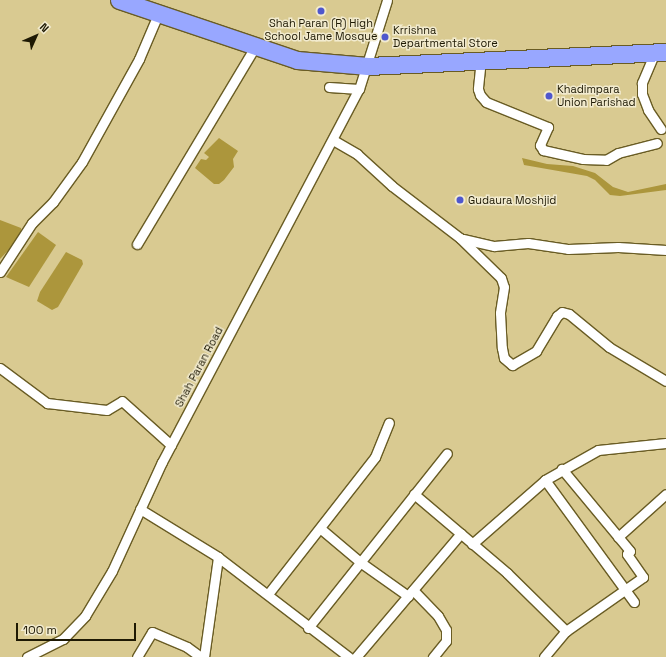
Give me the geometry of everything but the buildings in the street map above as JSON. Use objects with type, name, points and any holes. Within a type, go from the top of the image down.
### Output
[{"type":"highway","points":[[119,0],[159,12],[297,60],[368,66],[481,59],[663,52]]},
{"type":"street","name":"Shah Paran Road","points":[[26,657],[63,639],[85,616],[112,571],[171,445],[359,89],[368,66],[387,0]]},
{"type":"street","points":[[0,272],[32,222],[53,202],[82,162],[139,59],[159,12]]},
{"type":"street","points":[[137,244],[256,46]]},
{"type":"street","points":[[662,129],[648,110],[642,94],[642,83],[663,52]]},
{"type":"street","points":[[481,59],[478,89],[480,95],[486,102],[548,127],[540,145],[543,150],[583,159],[606,160],[618,154],[657,143]]},
{"type":"street","points":[[328,87],[359,89]]},
{"type":"street","points":[[333,140],[357,154],[397,190],[460,238],[501,278],[504,287],[500,313],[502,348],[504,358],[512,365],[536,351],[557,316],[562,312],[568,314],[609,347],[666,381]]},
{"type":"street","points":[[460,238],[494,246],[528,243],[568,249],[618,247],[666,250]]},
{"type":"street","points":[[0,368],[47,403],[107,410],[122,401],[171,445]]},
{"type":"street","points":[[268,594],[321,529],[375,457],[390,423]]},
{"type":"street","points":[[472,544],[545,480],[598,450],[666,443]]},
{"type":"street","points":[[308,628],[447,452]]},
{"type":"street","points":[[544,657],[566,631],[627,589],[643,574],[627,554],[630,551],[562,469]]},
{"type":"street","points":[[545,480],[627,589],[634,602]]},
{"type":"street","points":[[414,494],[461,533],[542,606],[566,631]]},
{"type":"street","points":[[618,537],[666,494]]},
{"type":"street","points":[[140,509],[218,557],[268,594],[308,628],[349,657]]},
{"type":"street","points":[[321,529],[360,562],[410,593],[438,616],[446,630],[446,640],[433,657]]},
{"type":"street","points":[[356,657],[461,533]]},
{"type":"street","points":[[204,657],[218,557]]},
{"type":"street","points":[[137,657],[152,632],[187,647],[201,657]]},
{"type":"shaded area","points":[[219,138],[238,151],[233,159],[234,167],[224,180],[219,184],[214,184],[195,168],[201,159],[206,160],[209,157],[204,153]]},
{"type":"shaded area","points":[[522,158],[547,164],[573,166],[595,173],[613,187],[628,192],[666,184],[666,190],[620,196],[610,195],[595,180],[587,176],[524,165]]},
{"type":"shaded area","points":[[0,220],[21,228],[22,236],[0,259]]},
{"type":"shaded area","points":[[38,232],[56,245],[29,287],[6,277]]},
{"type":"shaded area","points":[[66,252],[82,260],[83,264],[58,307],[52,310],[37,301],[40,292]]},
{"type":"place","name":"Shah Paran (R) High School Jame Mosque","points":[[321,11]]},
{"type":"place","name":"Krrishna Departmental Store","points":[[385,37]]},
{"type":"place","name":"Khadimpara Union Parishad","points":[[549,96]]},
{"type":"place","name":"Gudaura Moshjid","points":[[460,200]]}]
